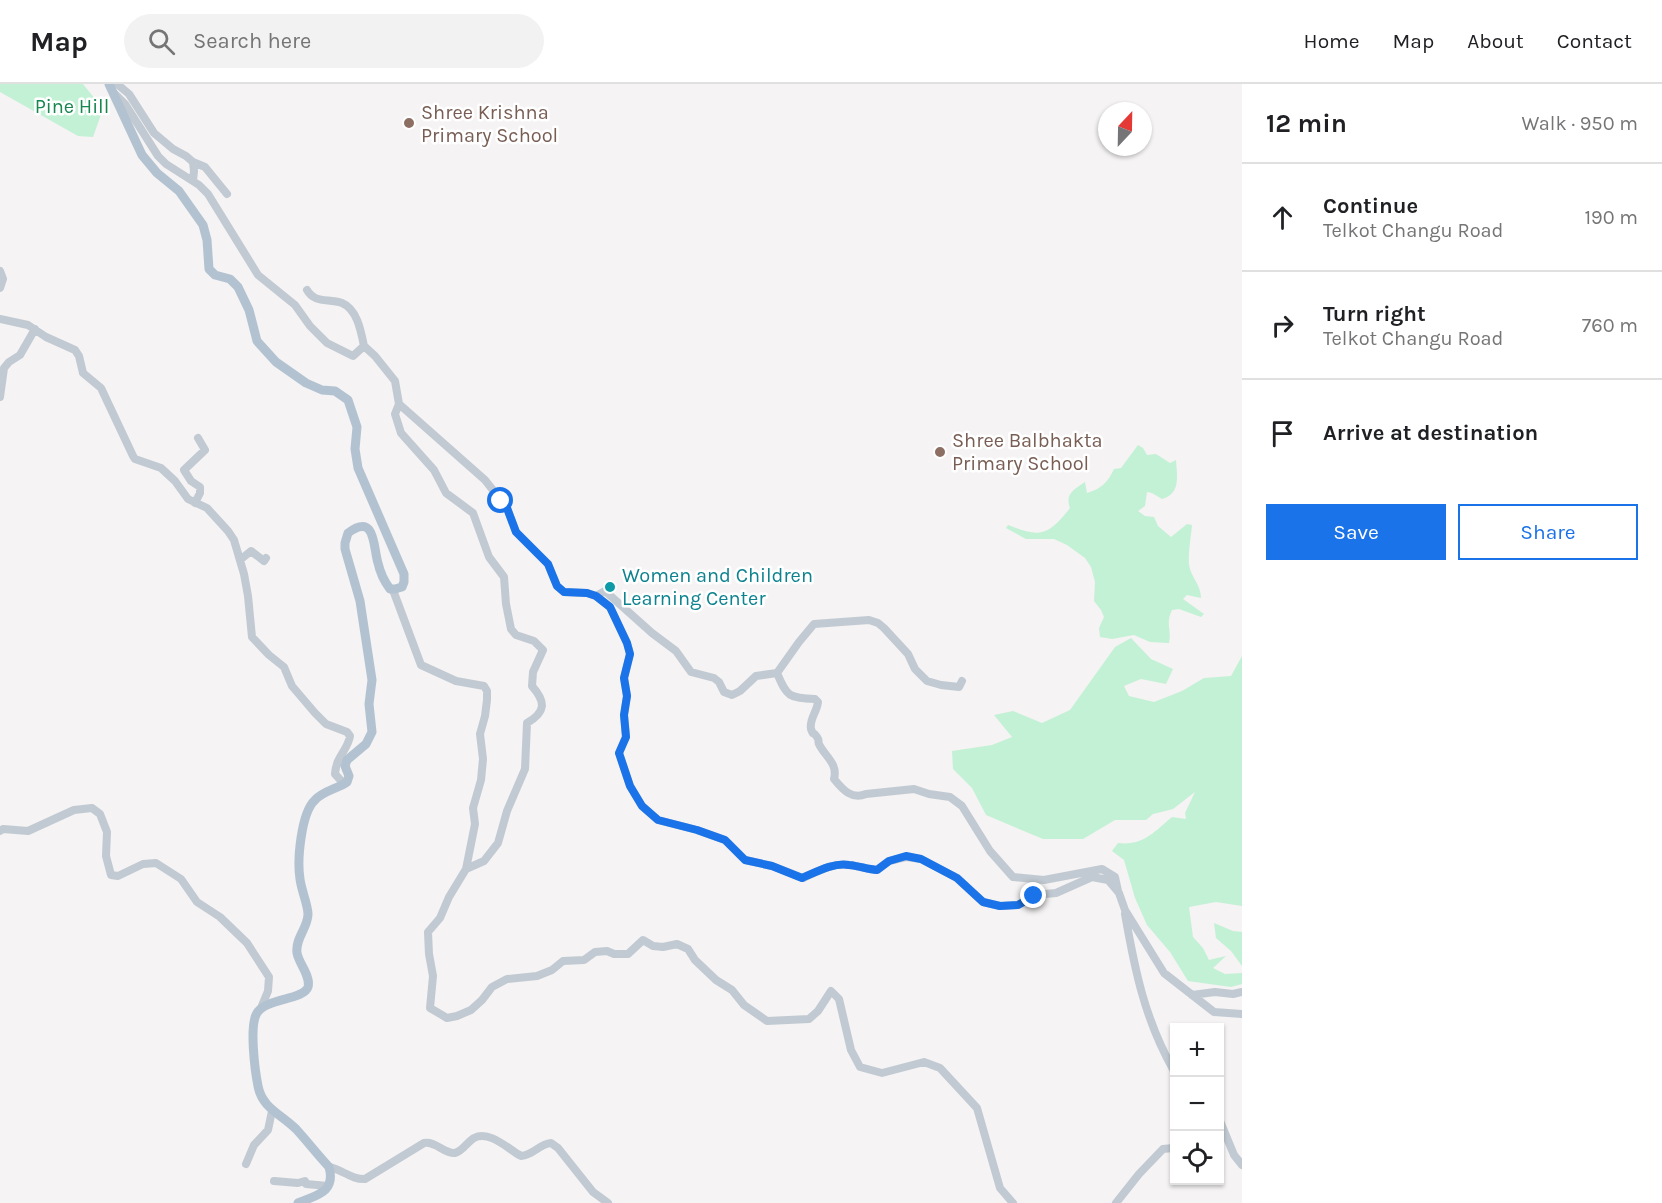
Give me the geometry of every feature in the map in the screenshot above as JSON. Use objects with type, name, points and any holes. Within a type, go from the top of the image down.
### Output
[{"type":"main road","points":[[109,84],[116,88],[142,155],[157,173],[179,191],[203,225],[207,240],[209,269],[215,275],[231,279],[238,287],[249,310],[257,341],[261,347],[298,379],[322,390],[335,391],[345,396],[351,405],[357,427],[355,449],[358,468],[404,574],[402,587],[393,590],[381,574],[371,531],[364,527],[348,533],[345,543],[347,561],[360,602],[372,680],[369,704],[372,732],[366,744],[347,760],[345,766],[348,779],[344,784],[316,798],[308,808],[301,841],[299,876],[308,916],[298,939],[297,951],[307,977],[308,987],[299,995],[261,1008],[254,1018],[255,1069],[261,1097],[272,1111],[294,1127],[329,1167],[331,1174],[325,1191],[298,1203]]},
{"type":"street","points":[[116,88],[129,94],[154,133],[162,141],[193,162],[205,167],[227,194]]},
{"type":"street","points":[[116,88],[158,156],[166,164],[193,180],[208,194],[258,275],[295,305],[310,326],[327,343],[353,356],[364,346]]},
{"type":"street","points":[[193,162],[193,180]]},
{"type":"street","points":[[0,270],[3,279],[0,288]]},
{"type":"street","points":[[307,290],[310,295],[319,300],[341,303],[348,307],[360,327],[364,346],[395,381],[399,404],[395,414],[401,433],[434,470],[446,493],[473,513],[489,557],[504,577],[511,629],[516,635],[534,642],[543,650],[533,672],[532,686],[541,695],[543,706],[538,717],[527,723],[525,769],[507,811],[498,843],[484,861],[466,869]]},
{"type":"street","points":[[0,319],[28,325],[75,350],[79,356],[83,373],[97,382],[104,392],[135,459],[161,468],[175,481],[188,499],[207,508],[228,531],[240,560],[248,596],[252,637],[284,667],[292,686],[315,713],[326,724],[350,736],[336,763],[335,774],[344,784]]},
{"type":"street","points":[[0,397],[4,368],[20,355],[35,329]]},
{"type":"street","points":[[399,404],[484,480],[507,508],[516,532],[548,564],[557,586],[564,592],[587,593],[596,596],[610,607],[630,654],[624,678],[627,696],[624,715],[626,737],[619,753],[630,786],[642,806],[658,820],[725,840],[745,860],[772,866],[802,878],[828,867],[846,864],[877,870],[889,861],[906,856],[921,859],[948,873],[957,878],[983,902],[1000,906],[1018,905],[1034,896],[1056,893],[1092,877],[1108,880],[1119,893]]},
{"type":"street","points":[[195,503],[200,487],[191,481],[184,470],[205,450],[198,438]]},
{"type":"street","points":[[240,560],[251,551],[261,560],[264,561],[266,558]]},
{"type":"street","points":[[393,590],[421,665],[456,681],[484,686],[487,691],[485,716],[480,734],[483,759],[481,780],[473,808],[475,824],[466,869],[449,897],[441,918],[428,932],[433,976],[430,1008],[447,1018],[457,1016],[471,1010],[492,987],[507,979],[537,976],[552,970],[563,961],[584,960],[595,952],[628,954],[643,940],[653,946],[663,947],[677,944],[688,949],[709,974],[732,990],[744,1005],[767,1022],[809,1018],[818,1011],[831,991],[839,999],[851,1050],[860,1067],[882,1073],[924,1062],[940,1068],[977,1108],[1000,1188],[1012,1203]]},
{"type":"street","points":[[596,596],[605,591],[676,651],[691,672],[714,678],[724,692],[732,695],[740,691],[756,676],[777,673],[814,624],[869,620],[884,628],[908,654],[915,669],[927,681],[959,687],[962,681]]},
{"type":"street","points":[[777,673],[788,695],[794,698],[815,699],[818,702],[812,719],[812,732],[832,763],[836,772],[834,779],[847,792],[860,796],[914,789],[928,794],[950,796],[962,807],[990,851],[1013,877],[1044,880],[1102,869],[1115,877],[1125,910],[1133,961],[1148,1016],[1170,1063]]},
{"type":"street","points":[[0,831],[3,829],[28,831],[74,810],[92,808],[100,814],[107,832],[106,856],[111,875],[118,876],[143,864],[156,863],[181,879],[197,902],[220,917],[246,943],[269,977],[268,991],[261,1008]]},
{"type":"street","points":[[1125,910],[1164,973],[1214,1012],[1242,1014]]},
{"type":"street","points":[[1192,995],[1215,992],[1242,993]]},
{"type":"street","points":[[246,1164],[249,1153],[268,1130],[272,1111]]},
{"type":"street","points":[[1224,1131],[1234,1155],[1242,1165]]},
{"type":"street","points":[[329,1167],[364,1179],[429,1142],[451,1153],[456,1153],[474,1138],[488,1137],[521,1156],[532,1154],[541,1146],[551,1143],[558,1148],[592,1192],[608,1203]]},
{"type":"street","points":[[1116,1203],[1163,1149],[1170,1148]]},
{"type":"street","points":[[274,1181],[298,1183],[305,1181],[306,1184],[328,1186]]},
{"type":"green space","name":"Pine Hill","points":[[0,84],[83,84],[103,109],[93,137],[78,136],[0,92]]},
{"type":"green space","points":[[1138,445],[1147,455],[1156,454],[1170,463],[1176,460],[1177,478],[1175,489],[1168,497],[1162,499],[1147,492],[1145,506],[1138,511],[1145,516],[1154,517],[1158,526],[1171,537],[1187,524],[1192,525],[1189,565],[1201,598],[1187,595],[1183,599],[1204,614],[1201,617],[1179,609],[1172,610],[1169,620],[1169,643],[1150,642],[1134,635],[1112,639],[1100,637],[1099,628],[1104,617],[1094,601],[1095,582],[1091,567],[1085,558],[1054,539],[1026,539],[1006,528],[1008,525],[1036,533],[1049,529],[1070,508],[1069,496],[1074,490],[1085,482],[1087,493],[1100,487],[1107,481],[1114,469],[1121,468]]},
{"type":"green space","points":[[1131,638],[1151,659],[1173,669],[1166,684],[1141,679],[1124,686],[1129,696],[1154,702],[1182,691],[1204,678],[1231,676],[1242,656],[1242,906],[1216,902],[1189,907],[1193,937],[1203,948],[1209,960],[1226,956],[1213,968],[1225,974],[1242,973],[1242,984],[1231,987],[1188,981],[1170,952],[1147,925],[1135,898],[1124,860],[1112,851],[1118,843],[1134,842],[1148,837],[1172,817],[1186,819],[1185,813],[1195,792],[1173,809],[1153,814],[1146,820],[1115,820],[1083,839],[1043,839],[986,815],[972,788],[953,769],[952,751],[992,745],[1012,737],[994,715],[1013,711],[1042,723],[1070,710],[1115,647]]},
{"type":"green space","points":[[1214,923],[1233,931],[1242,932],[1242,966],[1231,951],[1216,938]]},
{"type":"place","name":"Shree Krishna Primary School","points":[[409,123]]},
{"type":"place","name":"Shree Balbhakta Primary School","points":[[940,452]]},
{"type":"place","name":"Women and Children Learning Center","points":[[610,587]]},
{"type":"route","points":[[501,501],[507,508],[516,532],[548,564],[557,586],[564,592],[587,593],[596,596],[610,607],[630,654],[624,678],[627,696],[624,715],[626,737],[619,753],[630,786],[642,806],[658,820],[725,840],[745,860],[772,866],[802,878],[828,867],[846,864],[877,870],[889,861],[906,856],[921,859],[957,878],[983,902],[1000,906],[1018,905],[1034,896]]}]
